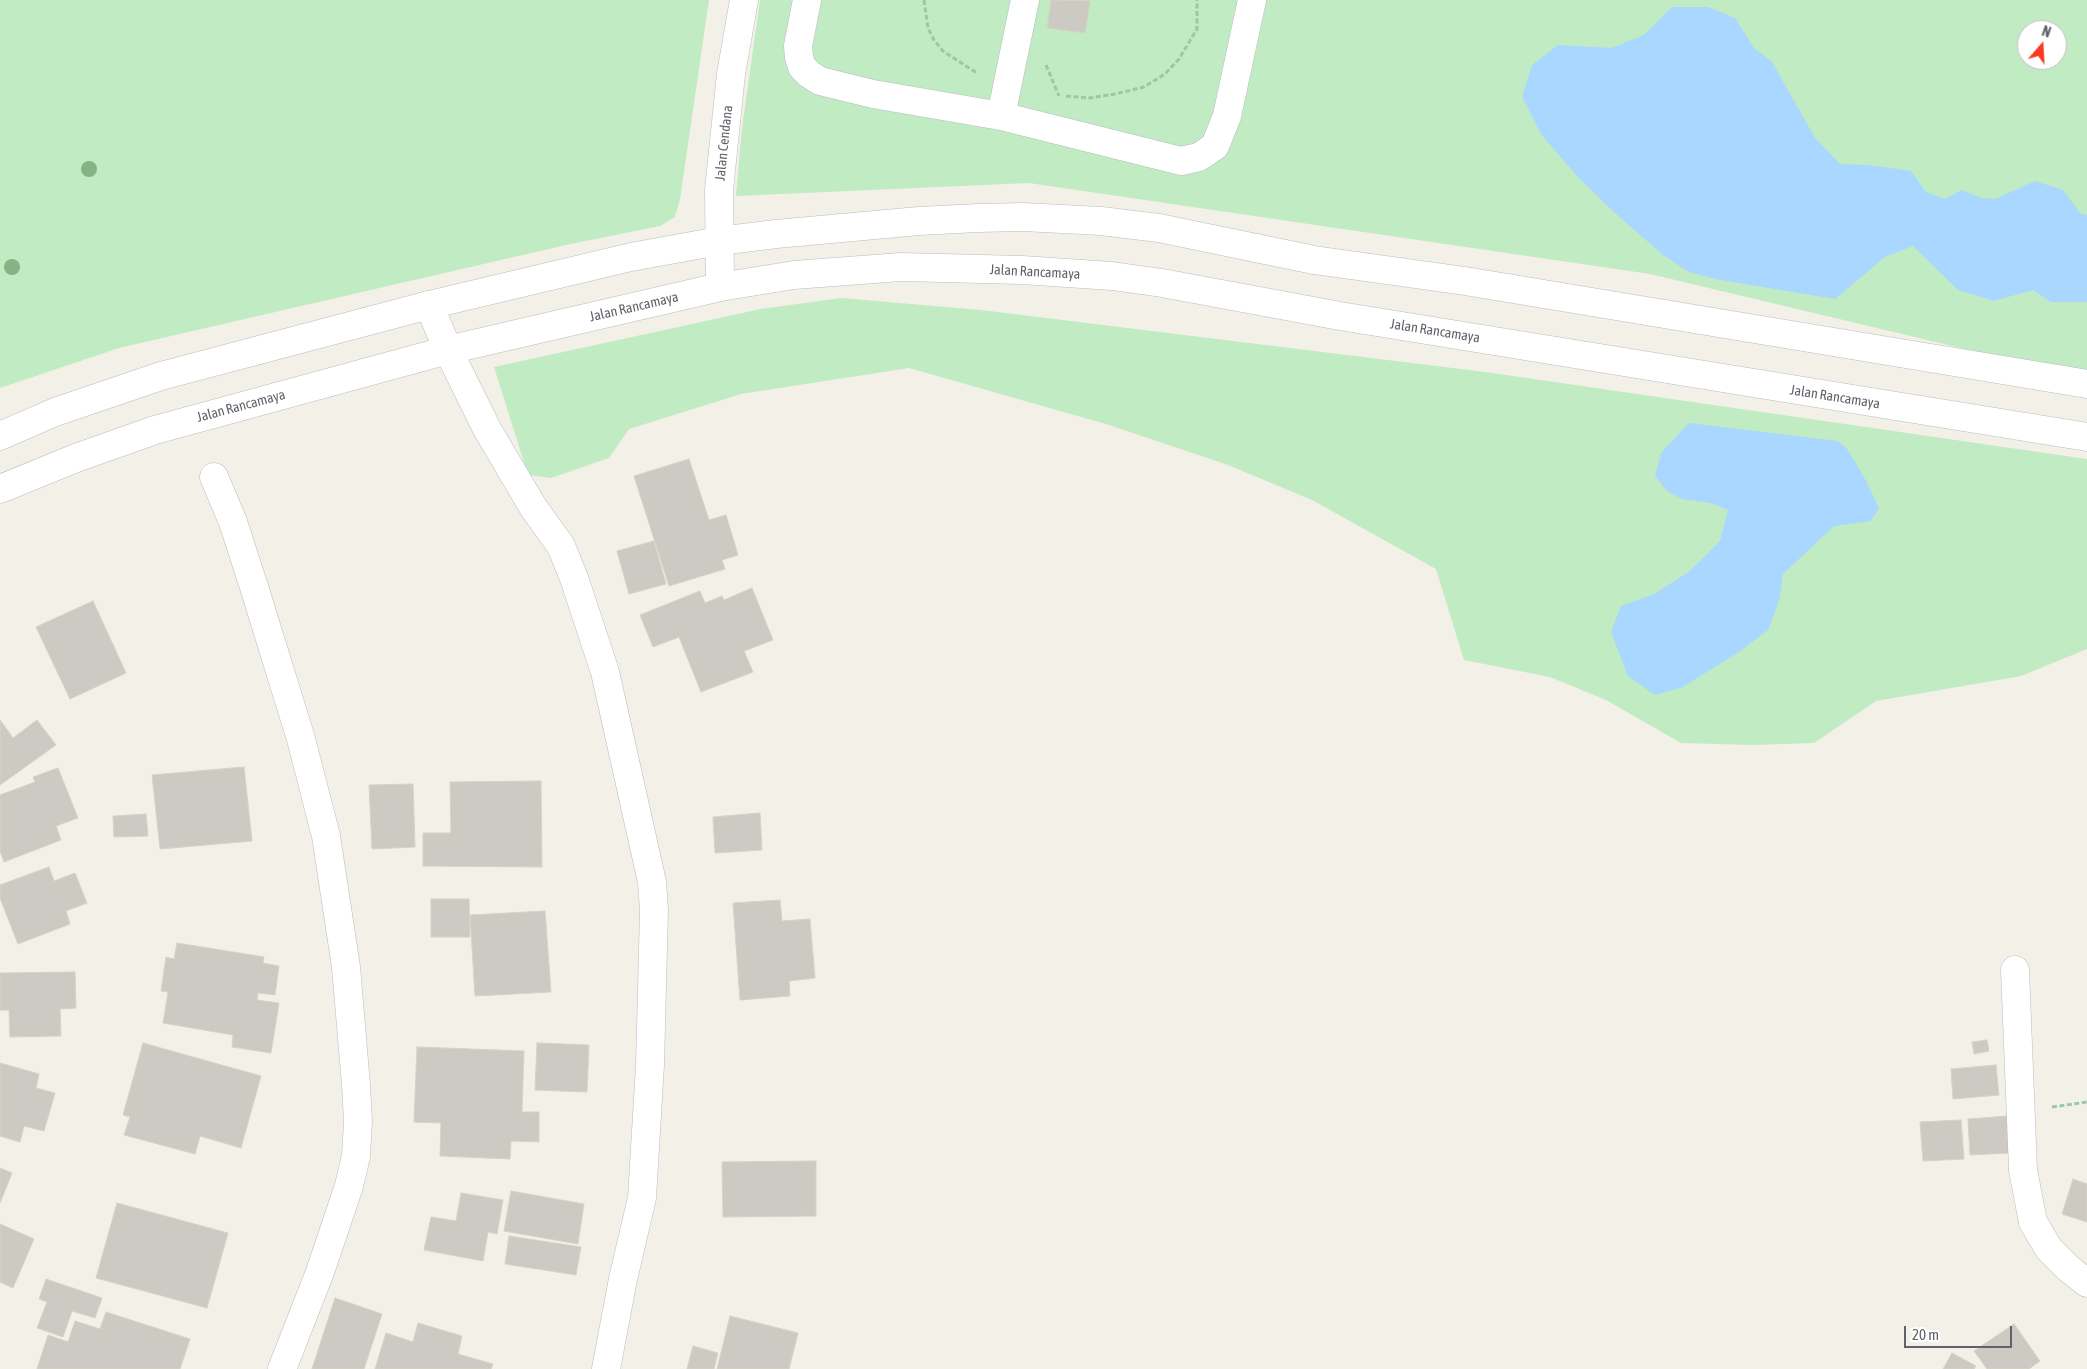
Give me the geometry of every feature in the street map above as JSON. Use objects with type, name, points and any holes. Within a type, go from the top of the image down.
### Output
[{"type":"street","name":"Jalan Cendana","points":[[720,287],[719,190],[732,74],[744,0]]},
{"type":"street","points":[[807,0],[798,46],[798,57],[802,67],[809,74],[820,80],[873,94],[1001,116],[1181,161],[1199,157],[1215,146],[1227,116],[1252,0]]},
{"type":"street","points":[[1001,116],[1025,0]]},
{"type":"street","points":[[0,436],[63,409],[161,376],[428,304],[631,257],[776,234],[918,220],[1023,217],[1101,221],[1192,234],[1314,260],[1475,283],[2087,384]]},
{"type":"street","name":"Jalan Rancamaya","points":[[0,489],[76,458],[155,430],[448,350],[720,287],[794,275],[901,267],[1022,270],[1112,276],[2087,437]]},
{"type":"street","points":[[428,304],[448,350],[487,429],[533,507],[561,546],[574,578],[605,672],[652,882],[654,910],[650,1065],[642,1198],[623,1279],[606,1369]]},
{"type":"street","points":[[214,477],[233,522],[255,590],[301,739],[324,826],[346,967],[356,1085],[358,1121],[356,1156],[349,1186],[320,1272],[282,1369]]},
{"type":"street","points":[[2015,970],[2023,1170],[2033,1222],[2049,1249],[2087,1284]]},
{"type":"path","points":[[924,0],[928,28],[934,40],[943,51],[978,74]]},
{"type":"path","points":[[1044,61],[1059,96],[1090,98],[1115,94],[1144,86],[1165,74],[1180,59],[1197,29],[1196,0]]},
{"type":"green space","points":[[0,0],[709,0],[680,199],[675,217],[660,226],[566,245],[119,348],[0,388]]},
{"type":"green space","points":[[760,0],[2087,0],[2087,378],[1650,274],[1029,183],[736,196],[742,128]]},
{"type":"green space","points":[[841,298],[981,310],[1485,372],[2087,459],[2087,649],[2021,676],[1876,701],[1814,743],[1753,745],[1681,743],[1606,700],[1550,677],[1464,660],[1436,569],[1312,500],[1228,465],[1106,424],[909,368],[741,394],[629,429],[609,458],[551,478],[528,475],[494,367],[761,309]]},
{"type":"water","points":[[1672,7],[1708,7],[1735,18],[1754,48],[1772,62],[1815,138],[1840,164],[1869,165],[1911,171],[1926,192],[1945,199],[1962,190],[1981,198],[1995,199],[2035,181],[2063,190],[2080,213],[2087,215],[2087,302],[2051,302],[2033,290],[1994,301],[1958,290],[1913,246],[1885,257],[1835,299],[1715,279],[1689,272],[1663,255],[1578,177],[1541,134],[1522,97],[1532,65],[1558,45],[1612,48],[1644,35]]},
{"type":"water","points":[[1689,423],[1838,441],[1848,450],[1879,508],[1871,521],[1834,526],[1783,574],[1779,601],[1768,630],[1739,652],[1683,687],[1655,695],[1628,676],[1611,632],[1621,606],[1654,594],[1690,571],[1720,541],[1728,510],[1711,503],[1682,499],[1667,491],[1655,476],[1661,453]]},
{"type":"building","points":[[1051,0],[1090,1],[1085,33],[1047,28]]},
{"type":"building","points":[[689,459],[709,520],[726,515],[738,555],[722,560],[725,569],[669,586],[634,476]]},
{"type":"building","points":[[654,541],[666,584],[629,594],[617,551]]},
{"type":"building","points":[[752,588],[773,640],[744,651],[753,672],[701,692],[679,637],[653,647],[640,615],[700,591],[705,603],[722,596],[724,600]]},
{"type":"building","points":[[93,601],[126,673],[70,699],[36,627]]},
{"type":"building","points":[[0,720],[13,738],[37,720],[56,745],[0,785]]},
{"type":"building","points":[[244,767],[252,841],[160,849],[152,775]]},
{"type":"building","points":[[58,768],[78,818],[56,826],[61,840],[4,862],[0,851],[0,795],[35,782],[33,777]]},
{"type":"building","points":[[541,781],[542,867],[423,866],[423,833],[451,833],[450,782]]},
{"type":"building","points":[[413,784],[415,847],[372,849],[369,785]]},
{"type":"building","points":[[760,813],[762,850],[715,853],[713,817]]},
{"type":"building","points":[[146,814],[148,836],[114,837],[113,816]]},
{"type":"building","points":[[49,867],[54,881],[75,873],[87,903],[66,911],[70,924],[18,944],[0,898],[0,885]]},
{"type":"building","points":[[431,899],[469,899],[470,937],[431,937]]},
{"type":"building","points":[[780,900],[782,921],[810,919],[815,978],[789,981],[790,996],[740,1000],[733,903]]},
{"type":"building","points":[[545,911],[551,992],[475,996],[470,915]]},
{"type":"building","points":[[177,943],[264,957],[263,963],[279,966],[275,995],[258,993],[257,1000],[279,1003],[271,1053],[232,1047],[233,1035],[163,1023],[168,992],[161,991],[166,957],[174,959]]},
{"type":"building","points":[[75,972],[76,1008],[60,1009],[61,1036],[10,1037],[9,1010],[0,1010],[0,973]]},
{"type":"building","points":[[1987,1040],[1989,1051],[1974,1054],[1972,1042]]},
{"type":"building","points":[[143,1043],[261,1076],[241,1148],[200,1136],[195,1154],[124,1135],[130,1117],[123,1115]]},
{"type":"building","points":[[537,1043],[589,1045],[587,1092],[535,1090]]},
{"type":"building","points":[[417,1047],[524,1051],[522,1112],[539,1112],[539,1142],[511,1141],[510,1159],[440,1156],[441,1123],[414,1122]]},
{"type":"building","points":[[0,1063],[39,1074],[36,1088],[55,1093],[44,1131],[24,1126],[20,1142],[0,1136]]},
{"type":"building","points":[[1996,1065],[1999,1095],[1953,1099],[1951,1069]]},
{"type":"building","points":[[2008,1116],[2010,1153],[1970,1155],[1968,1119]]},
{"type":"building","points":[[1961,1120],[1964,1159],[1923,1161],[1920,1122]]},
{"type":"building","points":[[816,1161],[816,1216],[723,1217],[722,1162]]},
{"type":"building","points":[[0,1168],[12,1173],[0,1203]]},
{"type":"building","points":[[2073,1179],[2087,1184],[2087,1222],[2062,1214]]},
{"type":"building","points":[[511,1191],[584,1204],[578,1244],[504,1231]]},
{"type":"building","points":[[461,1193],[503,1200],[497,1234],[488,1232],[483,1261],[424,1250],[431,1217],[456,1221]]},
{"type":"building","points":[[117,1203],[228,1233],[207,1308],[96,1278]]},
{"type":"building","points":[[0,1224],[34,1239],[13,1288],[0,1282]]},
{"type":"building","points":[[509,1236],[581,1247],[576,1275],[505,1264]]},
{"type":"building","points":[[46,1279],[102,1298],[95,1318],[72,1311],[63,1337],[37,1328],[47,1302],[39,1299]]},
{"type":"building","points":[[335,1298],[382,1314],[364,1369],[312,1369]]},
{"type":"building","points":[[106,1312],[190,1339],[180,1369],[37,1369],[48,1335],[68,1342],[75,1321],[100,1329]]},
{"type":"building","points":[[730,1316],[798,1333],[789,1369],[717,1369]]},
{"type":"building","points":[[418,1323],[462,1336],[458,1354],[493,1364],[491,1369],[375,1369],[386,1333],[413,1342]]},
{"type":"building","points":[[2014,1324],[2040,1361],[2029,1369],[1987,1369],[1974,1351]]},
{"type":"building","points":[[693,1346],[718,1353],[714,1369],[687,1369]]},
{"type":"building","points":[[1952,1353],[1976,1366],[1974,1369],[1943,1369]]}]
